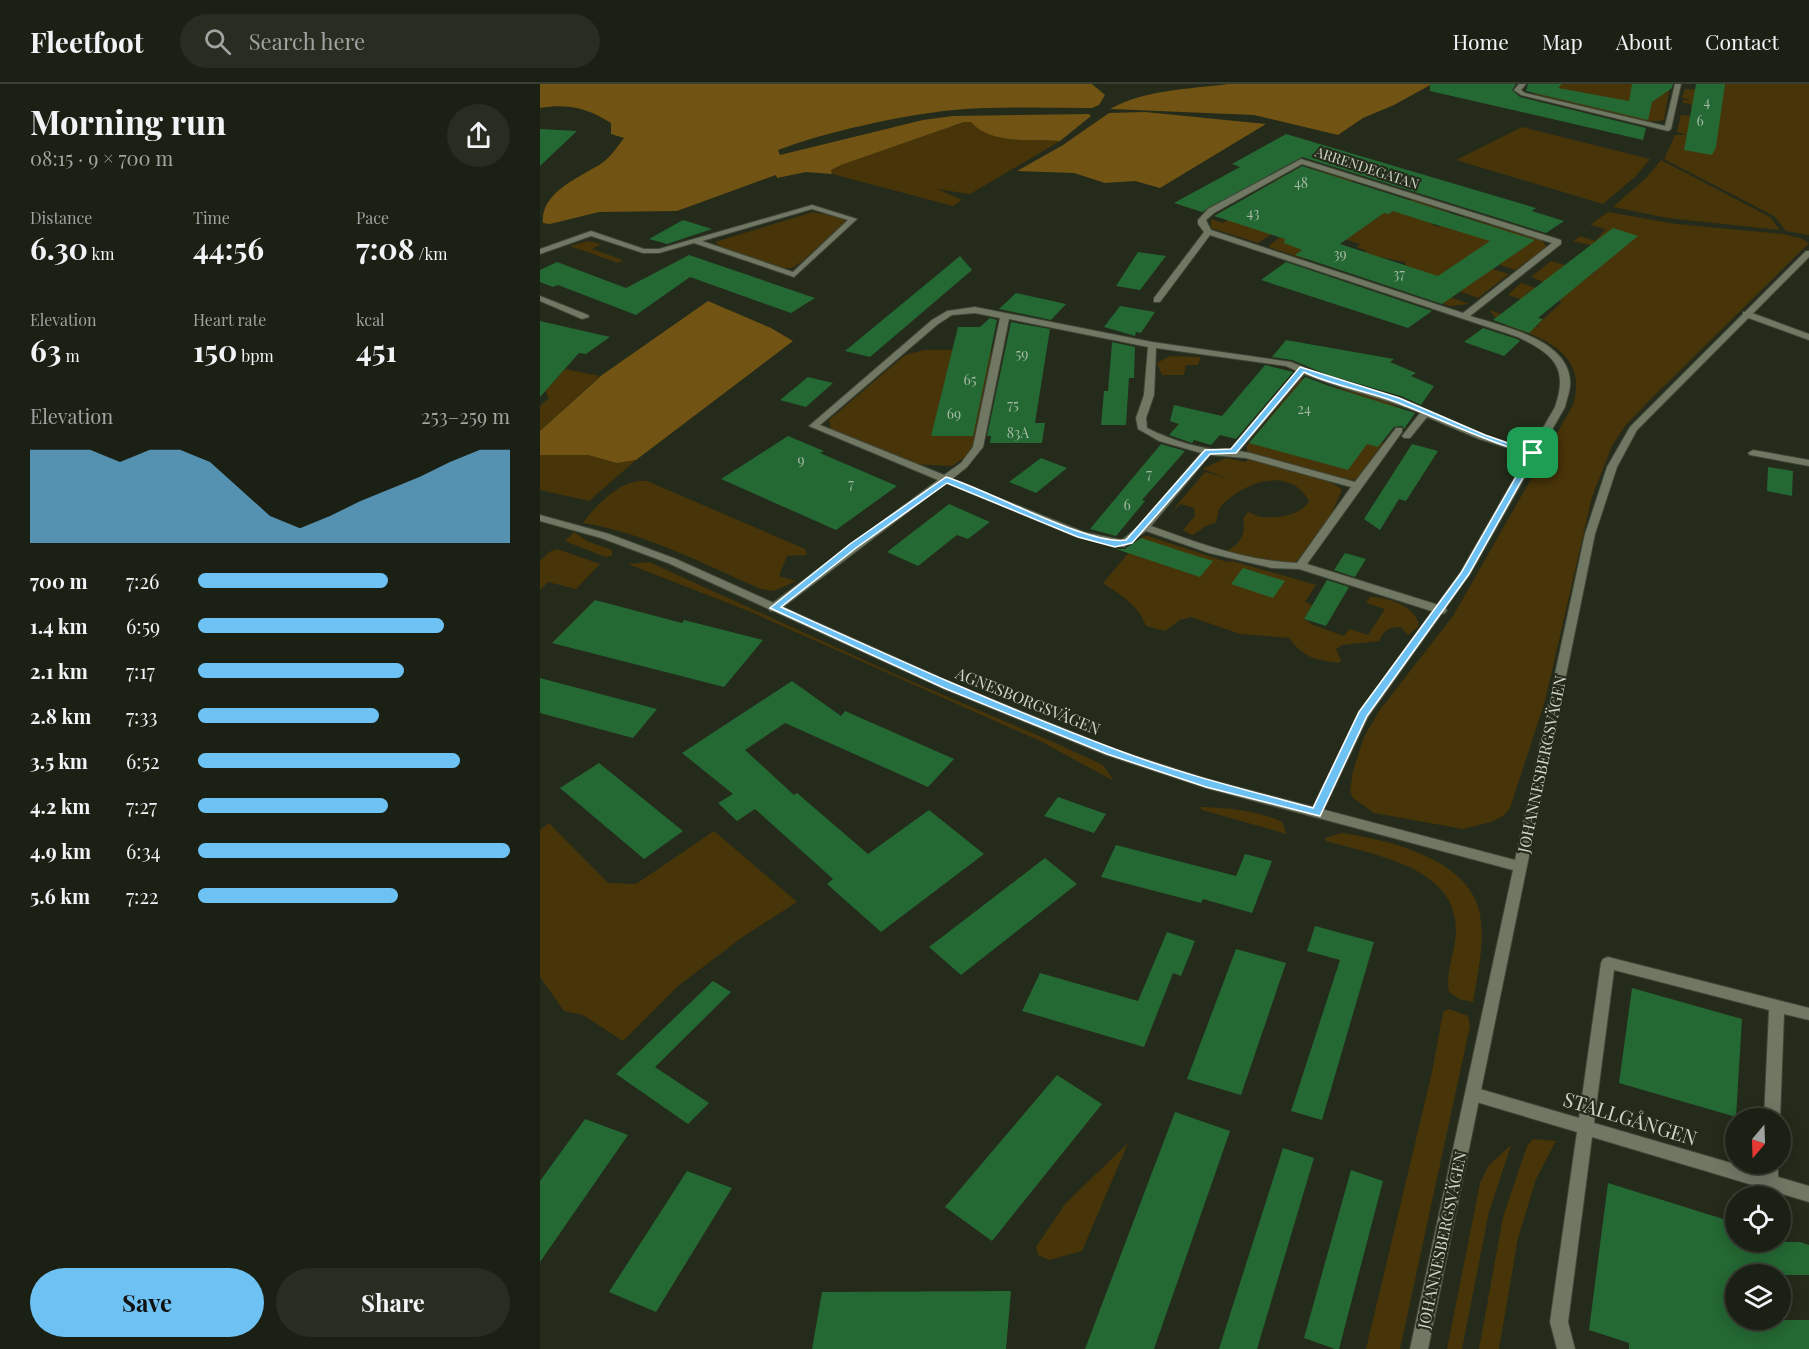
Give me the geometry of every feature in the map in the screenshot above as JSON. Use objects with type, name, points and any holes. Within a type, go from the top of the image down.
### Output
[{"type":"street","points":[[1523,84],[1517,90],[1523,94],[1668,129],[1678,84]]},
{"type":"street","name":"ARRENDEGATAN","points":[[1208,232],[1202,224],[1205,215],[1301,161],[1558,242],[1466,315]]},
{"type":"street","points":[[540,252],[591,233],[649,252],[812,207],[853,219],[794,275],[694,241]]},
{"type":"street","points":[[1157,300],[1208,232],[1466,315],[1538,342],[1551,352],[1565,370],[1566,391],[1465,574],[1363,715],[1316,813]]},
{"type":"street","name":"JOHANNESBERGSVÄGEN","points":[[1419,1349],[1590,534],[1612,467],[1620,448],[1646,413],[1809,254]]},
{"type":"street","points":[[540,298],[585,317]]},
{"type":"street","points":[[1207,452],[1129,542],[1115,544],[1048,523],[814,426],[935,322],[950,313],[975,310],[1152,345],[1226,354],[1303,369],[1324,379],[1397,400],[1482,437],[1533,453]]},
{"type":"street","points":[[1746,314],[1809,337]]},
{"type":"street","points":[[774,608],[853,546],[964,465],[978,447],[1005,316]]},
{"type":"street","points":[[1152,345],[1149,395],[1142,418],[1143,429],[1162,439],[1207,452],[1233,452],[1357,486]]},
{"type":"street","points":[[1233,452],[1303,369]]},
{"type":"street","points":[[1300,566],[1357,486],[1403,433],[1425,413]]},
{"type":"street","points":[[1753,453],[1809,463]]},
{"type":"street","name":"AGNESBORGSVÄGEN","points":[[540,518],[605,536],[672,561],[948,686],[1110,752],[1206,783],[1520,867]]},
{"type":"street","points":[[1144,527],[1209,550],[1272,565],[1300,566],[1441,610]]},
{"type":"street","points":[[1566,1349],[1559,1322],[1608,963],[1809,1014]]},
{"type":"street","points":[[1772,1108],[1777,1005]]},
{"type":"street","name":"STALLGÅNGEN","points":[[1473,1094],[1809,1194]]},
{"type":"street","points":[[1770,1174],[1770,1182]]},
{"type":"shaded area","points":[[540,84],[1092,84],[1105,95],[1099,105],[1092,108],[988,108],[911,116],[864,125],[778,150],[780,155],[923,120],[953,116],[1089,114],[1091,116],[1060,141],[1000,138],[979,129],[971,122],[964,122],[841,165],[831,170],[832,174],[806,172],[777,178],[776,175],[677,211],[599,212],[550,224],[543,223],[544,212],[555,193],[605,161],[624,138],[611,134],[611,123],[586,110],[559,106],[540,108]]},
{"type":"shaded area","points":[[1228,84],[1432,84],[1394,105],[1363,118],[1338,135],[1254,115],[1110,109],[1152,94]]},
{"type":"shaded area","points":[[1533,84],[1670,84],[1664,120],[1650,122],[1534,94],[1529,90]]},
{"type":"shaded area","points":[[1696,84],[1809,84],[1809,235],[1786,231],[1774,216],[1664,159],[1675,135],[1687,135],[1677,132],[1681,115],[1691,116],[1712,111],[1691,109],[1691,104],[1683,103],[1683,100],[1692,100],[1682,98],[1685,89],[1703,90]]},
{"type":"shaded area","points":[[1145,112],[1266,124],[1160,188],[1135,181],[1105,183],[1074,173],[1017,171],[1063,145],[1109,113]]},
{"type":"shaded area","points":[[964,122],[971,122],[979,129],[1000,138],[1060,141],[970,194],[937,189],[962,200],[953,206],[832,174],[831,170],[841,165]]},
{"type":"shaded area","points":[[1522,127],[1650,159],[1635,177],[1603,204],[1456,160]]},
{"type":"shaded area","points":[[1661,160],[1770,217],[1780,230],[1668,218],[1613,207],[1646,178]]},
{"type":"shaded area","points":[[1299,169],[1312,169],[1353,181],[1344,186],[1397,208],[1411,199],[1449,212],[1431,224],[1439,227],[1457,215],[1542,240],[1547,247],[1515,270],[1495,263],[1489,268],[1509,274],[1478,298],[1456,290],[1450,297],[1469,304],[1449,306],[1411,292],[1405,262],[1381,257],[1357,275],[1322,264],[1367,251],[1357,247],[1360,244],[1338,237],[1305,259],[1268,247],[1286,232],[1281,228],[1258,243],[1211,228],[1211,219],[1223,223],[1286,185],[1274,181]]},
{"type":"shaded area","points":[[813,212],[843,218],[845,222],[804,260],[792,268],[782,268],[721,247],[715,242]]},
{"type":"shaded area","points":[[1608,212],[1676,224],[1783,234],[1809,243],[1649,401],[1625,426],[1612,446],[1592,497],[1545,701],[1510,808],[1503,816],[1491,822],[1463,829],[1374,813],[1353,798],[1350,791],[1353,771],[1364,737],[1379,711],[1453,616],[1573,405],[1576,379],[1567,358],[1538,337],[1500,322],[1490,310],[1539,327],[1538,324],[1562,302],[1531,291],[1521,299],[1508,295],[1521,283],[1556,295],[1561,289],[1531,277],[1551,261],[1593,274],[1607,249],[1573,241],[1580,236],[1595,241],[1606,229],[1590,225]]},
{"type":"shaded area","points":[[589,241],[601,244],[592,249],[623,260],[618,263],[570,246]]},
{"type":"shaded area","points":[[708,301],[771,328],[793,341],[636,460],[617,463],[588,455],[540,455],[540,431],[602,375]]},
{"type":"shaded area","points":[[924,350],[991,350],[991,361],[971,453],[952,466],[913,464],[831,429],[829,420],[905,355]]},
{"type":"shaded area","points":[[1170,356],[1201,357],[1198,365],[1186,365],[1184,375],[1162,375],[1157,363]]},
{"type":"shaded area","points":[[565,369],[600,376],[540,431],[540,406],[549,398],[545,391]]},
{"type":"shaded area","points":[[1301,379],[1381,399],[1414,415],[1358,401],[1336,431],[1382,443],[1387,441],[1357,479],[1348,480],[1248,452],[1246,447]]},
{"type":"shaded area","points":[[540,455],[588,455],[617,463],[636,460],[589,501],[540,490]]},
{"type":"shaded area","points":[[1226,458],[1246,462],[1248,459],[1298,471],[1324,479],[1342,490],[1331,515],[1294,565],[1287,566],[1220,552],[1232,548],[1240,540],[1244,530],[1243,519],[1248,512],[1259,517],[1274,517],[1295,513],[1306,506],[1309,501],[1301,490],[1291,483],[1267,481],[1243,489],[1222,505],[1218,511],[1216,523],[1192,535],[1183,530],[1195,516],[1194,508],[1180,504],[1173,512],[1177,505],[1205,472],[1230,479],[1202,469]]},
{"type":"shaded area","points":[[638,481],[647,481],[805,549],[807,555],[787,556],[779,576],[796,581],[774,591],[761,589],[652,542],[583,523],[595,508],[619,488]]},
{"type":"shaded area","points":[[574,532],[587,541],[612,550],[612,556],[605,557],[565,541]]},
{"type":"shaded area","points":[[1148,536],[1227,562],[1232,561],[1316,585],[1305,602],[1312,605],[1304,619],[1313,625],[1344,636],[1349,629],[1368,635],[1385,609],[1366,603],[1370,597],[1392,601],[1407,608],[1417,619],[1419,626],[1408,635],[1401,627],[1393,628],[1387,630],[1379,641],[1342,645],[1336,649],[1341,660],[1339,663],[1305,654],[1289,638],[1240,634],[1191,617],[1180,620],[1165,631],[1146,626],[1134,606],[1103,583],[1142,537]]},
{"type":"shaded area","points":[[557,549],[600,564],[576,589],[548,582],[540,590],[540,561],[549,552]]},
{"type":"shaded area","points":[[649,562],[899,676],[1103,765],[1114,781],[1040,741],[751,612],[628,564]]},
{"type":"shaded area","points":[[1200,807],[1252,812],[1272,818],[1282,822],[1287,834],[1202,810]]},
{"type":"shaded area","points":[[549,823],[608,883],[636,884],[714,831],[797,902],[744,936],[678,986],[623,1041],[583,1015],[564,1011],[540,977],[540,830]]},
{"type":"shaded area","points":[[1341,833],[1380,840],[1423,855],[1459,877],[1472,892],[1479,910],[1482,932],[1473,1002],[1459,999],[1449,992],[1448,978],[1456,933],[1453,911],[1444,893],[1429,879],[1410,868],[1389,859],[1326,841],[1325,838]]},
{"type":"shaded area","points":[[1449,1009],[1468,1016],[1470,1026],[1400,1349],[1366,1349],[1432,1072],[1442,1018],[1444,1011]]},
{"type":"shaded area","points":[[1533,1139],[1556,1141],[1536,1179],[1518,1238],[1499,1349],[1479,1349],[1503,1217],[1527,1146]]},
{"type":"shaded area","points":[[1128,1143],[1082,1251],[1049,1260],[1038,1255],[1036,1247],[1065,1204]]},
{"type":"shaded area","points":[[1511,1145],[1489,1212],[1462,1349],[1447,1349],[1480,1183],[1489,1165]]},
{"type":"building","points":[[1430,84],[1516,84],[1512,90],[1520,97],[1646,128],[1643,140],[1430,91]]},
{"type":"building","points":[[1528,84],[1562,84],[1558,88],[1629,101],[1632,84],[1673,84],[1672,88],[1652,102],[1648,120],[1526,91]]},
{"type":"building","points":[[1696,84],[1725,84],[1716,147],[1712,155],[1684,150]]},
{"type":"building","points":[[540,129],[577,131],[540,166]]},
{"type":"building","points":[[1286,134],[1536,208],[1532,211],[1564,221],[1546,233],[1302,157],[1202,212],[1174,203],[1240,167],[1232,164]]},
{"type":"building","points":[[1302,166],[1535,240],[1442,304],[1295,255],[1302,250],[1284,243],[1285,239],[1214,216]],"holes":[[[1393,211],[1490,241],[1438,276],[1340,244],[1384,213],[1389,214]]]},
{"type":"building","points":[[683,220],[712,229],[667,244],[649,239]]},
{"type":"building","points":[[1613,228],[1638,236],[1538,318],[1543,319],[1529,333],[1493,320]]},
{"type":"building","points":[[1138,252],[1166,256],[1140,290],[1116,286]]},
{"type":"building","points":[[689,255],[815,298],[791,313],[690,277],[636,315],[558,285],[553,287],[540,282],[540,270],[557,262],[626,288]]},
{"type":"building","points":[[960,256],[972,270],[870,357],[845,351]]},
{"type":"building","points":[[1286,262],[1432,311],[1408,328],[1261,280]]},
{"type":"building","points":[[1016,293],[1066,304],[1051,320],[999,309]]},
{"type":"building","points":[[1120,306],[1155,312],[1141,333],[1136,332],[1135,336],[1104,327]]},
{"type":"building","points":[[990,318],[997,320],[973,436],[931,436],[958,327],[980,327]]},
{"type":"building","points":[[540,321],[610,337],[586,354],[579,353],[540,397]]},
{"type":"building","points":[[1011,322],[1050,329],[1035,423],[1045,423],[1042,443],[990,443],[991,436],[987,436]]},
{"type":"building","points":[[1483,328],[1520,341],[1504,356],[1464,342]]},
{"type":"building","points":[[1286,340],[1394,359],[1390,362],[1416,373],[1411,376],[1434,386],[1421,405],[1401,396],[1328,375],[1292,360],[1272,357]]},
{"type":"building","points":[[1112,342],[1135,347],[1134,378],[1129,378],[1126,425],[1101,425],[1104,391],[1108,391]]},
{"type":"building","points":[[1265,365],[1293,372],[1236,439],[1220,435],[1211,445],[1194,440],[1192,443],[1169,435],[1179,424],[1170,421],[1174,405],[1222,416]]},
{"type":"building","points":[[808,377],[833,383],[806,407],[780,400]]},
{"type":"building","points":[[1305,377],[1415,413],[1404,429],[1402,426],[1394,427],[1378,447],[1367,444],[1348,470],[1249,443]]},
{"type":"building","points":[[788,436],[824,451],[820,453],[897,486],[836,530],[721,479]]},
{"type":"building","points":[[1161,444],[1185,451],[1142,500],[1145,501],[1116,536],[1090,529]]},
{"type":"building","points":[[1412,444],[1438,451],[1406,501],[1399,499],[1380,530],[1364,519]]},
{"type":"building","points":[[1041,458],[1067,468],[1036,493],[1009,482]]},
{"type":"building","points":[[1768,467],[1793,471],[1792,496],[1767,491]]},
{"type":"building","points":[[949,504],[990,522],[968,539],[957,535],[918,566],[887,552]]},
{"type":"building","points":[[1141,538],[1213,561],[1200,577],[1116,549],[1125,549]]},
{"type":"building","points":[[1345,553],[1366,559],[1355,577],[1334,570]]},
{"type":"building","points":[[1243,568],[1285,581],[1273,598],[1231,584]]},
{"type":"building","points":[[1327,580],[1349,587],[1326,626],[1304,619]]},
{"type":"building","points":[[595,600],[682,623],[684,620],[763,640],[724,687],[552,643]]},
{"type":"building","points":[[540,678],[657,709],[633,738],[540,713]]},
{"type":"building","points":[[792,681],[841,716],[845,711],[954,759],[928,787],[785,723],[745,750],[794,795],[797,793],[868,854],[929,810],[984,854],[881,932],[827,884],[833,879],[755,809],[737,821],[718,803],[733,794],[682,753]]},
{"type":"building","points":[[599,763],[683,831],[644,859],[560,788]]},
{"type":"building","points":[[1058,797],[1106,814],[1094,833],[1044,816]]},
{"type":"building","points":[[1116,845],[1236,876],[1245,854],[1272,861],[1252,913],[1203,899],[1201,903],[1101,877]]},
{"type":"building","points":[[1045,858],[1077,884],[961,975],[929,947]]},
{"type":"building","points":[[1315,926],[1374,942],[1322,1120],[1291,1111],[1340,960],[1307,951]]},
{"type":"building","points":[[1167,932],[1195,941],[1181,976],[1173,973],[1144,1047],[1022,1011],[1040,973],[1138,1001]]},
{"type":"building","points":[[1236,949],[1286,963],[1241,1095],[1187,1079]]},
{"type":"building","points":[[713,981],[731,992],[655,1067],[709,1103],[688,1124],[616,1074]]},
{"type":"building","points":[[1632,988],[1742,1019],[1737,1108],[1725,1108],[1725,1114],[1619,1083]]},
{"type":"building","points":[[1057,1075],[1102,1104],[992,1241],[945,1207]]},
{"type":"building","points":[[1175,1112],[1230,1131],[1154,1349],[1085,1349]]},
{"type":"building","points":[[585,1119],[628,1135],[540,1262],[540,1181]]},
{"type":"building","points":[[1283,1148],[1314,1158],[1257,1349],[1219,1349]]},
{"type":"building","points":[[1351,1170],[1383,1181],[1339,1349],[1335,1349],[1304,1338]]},
{"type":"building","points":[[687,1171],[732,1188],[656,1312],[609,1292]]},
{"type":"building","points":[[1608,1183],[1725,1220],[1725,1252],[1791,1252],[1791,1242],[1809,1245],[1809,1275],[1791,1275],[1791,1264],[1725,1264],[1725,1330],[1791,1330],[1791,1320],[1809,1320],[1809,1349],[1629,1349],[1629,1343],[1589,1330]]},
{"type":"building","points":[[1011,1291],[1006,1349],[812,1349],[822,1292]]},
{"type":"route","points":[[1303,369],[1324,379],[1397,400],[1482,437],[1533,453],[1465,574],[1363,715],[1316,813],[1206,783],[1110,752],[948,686],[774,608],[853,546],[946,480],[1081,535],[1115,544],[1129,542],[1207,452],[1233,452],[1303,369]]}]
